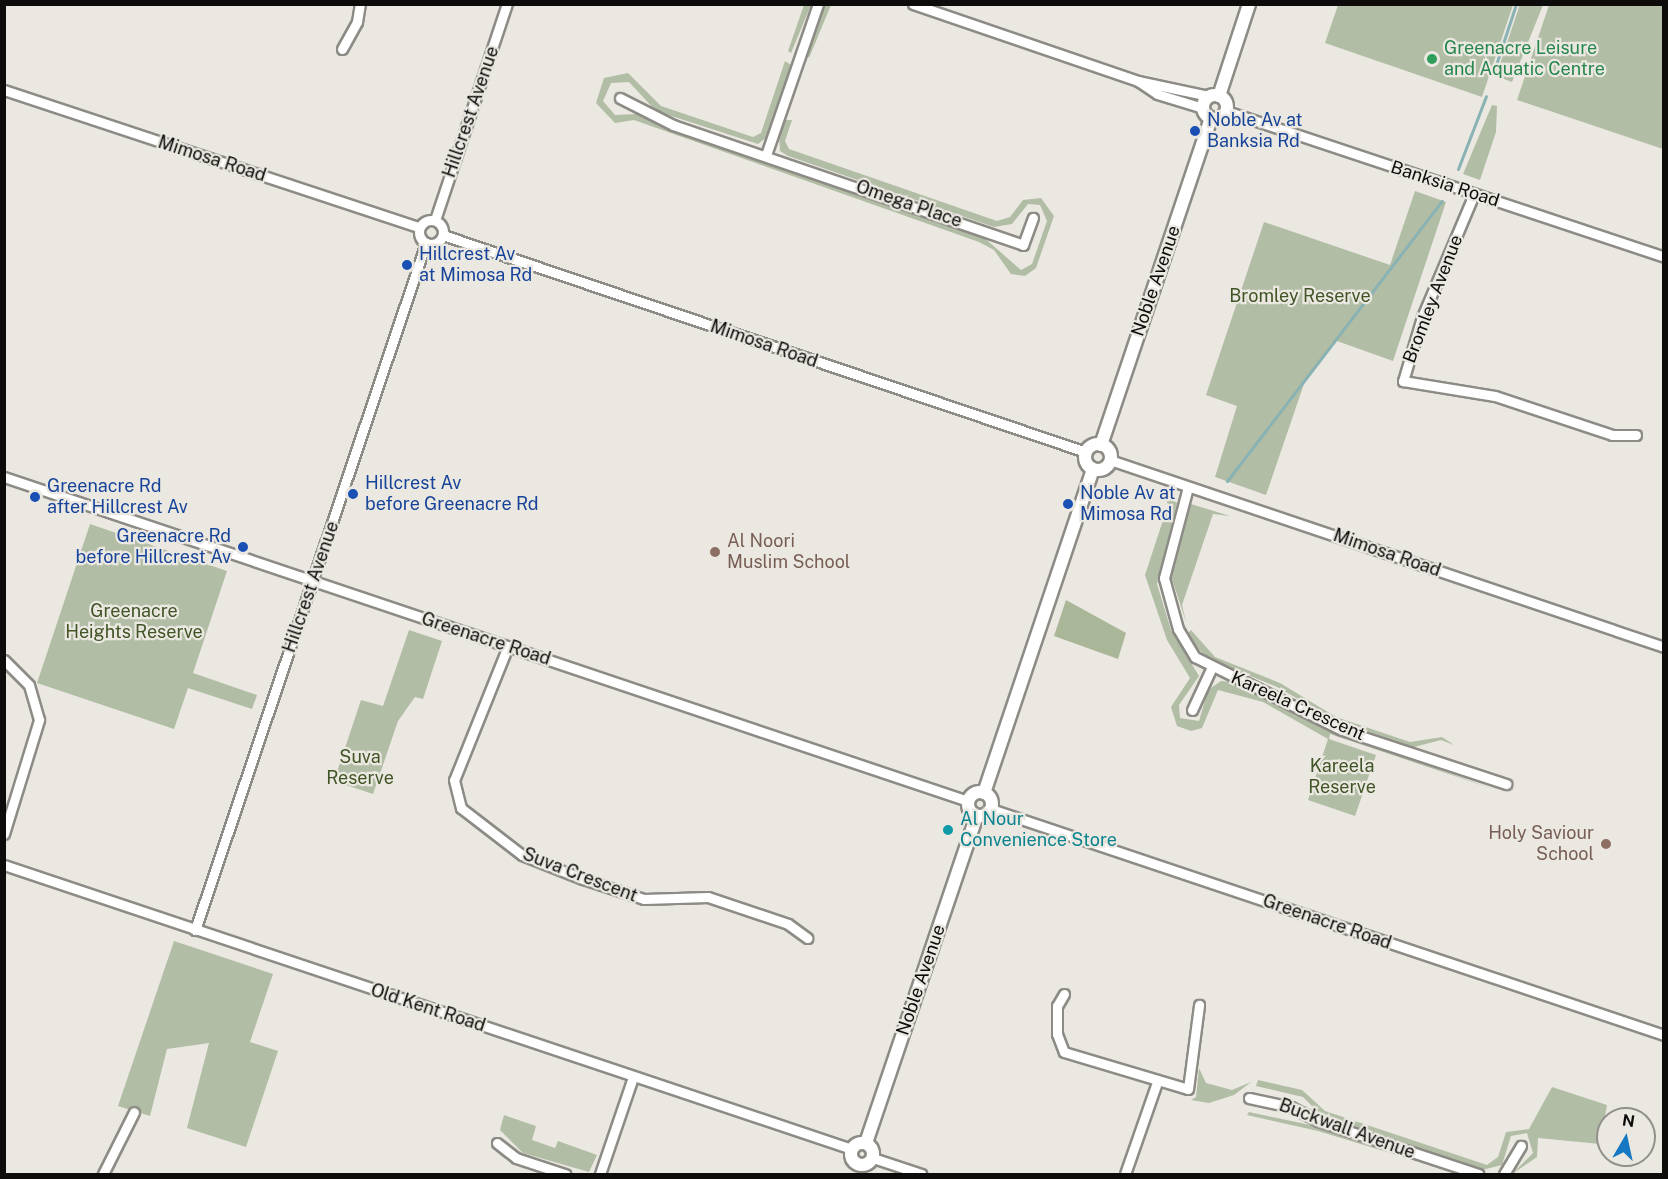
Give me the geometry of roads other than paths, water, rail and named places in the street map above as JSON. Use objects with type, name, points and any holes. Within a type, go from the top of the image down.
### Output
[{"type":"street","points":[[342,48],[357,22],[360,4]]},
{"type":"street","name":"Hillcrest Avenue","points":[[435,220],[507,4]]},
{"type":"street","points":[[766,155],[818,4]]},
{"type":"street","points":[[913,4],[1138,81],[1214,96],[1226,111]]},
{"type":"street","points":[[1214,96],[1249,4]]},
{"type":"street","points":[[1138,81],[1157,94],[1207,113],[1226,111]]},
{"type":"street","name":"Mimosa Road","points":[[4,90],[419,227]]},
{"type":"street","name":"Noble Avenue","points":[[1101,445],[1214,96]]},
{"type":"street","name":"Omega Place","points":[[620,98],[661,120],[1023,245],[1033,218]]},
{"type":"street","name":"Banksia Road","points":[[1226,111],[1664,257]]},
{"type":"street","name":"Bromley Avenue","points":[[1474,194],[1422,317],[1403,381],[1495,396],[1612,435],[1636,435]]},
{"type":"street","points":[[435,220],[443,235],[426,243],[419,227],[435,220]]},
{"type":"street","name":"Mimosa Road","points":[[443,235],[1086,452]]},
{"type":"street","name":"Hillcrest Avenue","points":[[195,930],[426,243]]},
{"type":"street","points":[[984,793],[968,801],[976,816],[991,808],[984,793],[1093,469],[1086,452],[1101,445],[1110,460],[1101,469],[1093,469]]},
{"type":"street","name":"Mimosa Road","points":[[1110,460],[1664,646]]},
{"type":"street","name":"Greenacre Road","points":[[4,477],[968,801]]},
{"type":"street","name":"Kareela Crescent","points":[[1188,487],[1168,552],[1164,586],[1180,636],[1211,669],[1267,688],[1342,730],[1506,784]]},
{"type":"street","name":"Suva Crescent","points":[[508,646],[454,780],[461,808],[522,855],[583,879],[644,899],[708,897],[788,924],[807,938]]},
{"type":"street","points":[[4,660],[29,685],[39,720],[4,834]]},
{"type":"street","points":[[1192,710],[1211,669]]},
{"type":"street","name":"Greenacre Road","points":[[991,808],[1664,1035]]},
{"type":"street","name":"Noble Avenue","points":[[866,1143],[976,816]]},
{"type":"street","name":"Old Kent Road","points":[[4,865],[852,1149]]},
{"type":"street","points":[[1064,994],[1057,1011],[1061,1049],[1156,1082],[1188,1089],[1199,1005]]},
{"type":"street","points":[[600,1174],[633,1077]]},
{"type":"street","points":[[1125,1174],[1156,1082]]},
{"type":"street","name":"Buckwall Avenue","points":[[1249,1098],[1286,1105],[1327,1124],[1478,1174]]},
{"type":"street","points":[[103,1174],[134,1112]]},
{"type":"street","points":[[497,1143],[516,1158],[565,1174]]},
{"type":"street","points":[[873,1158],[858,1170],[852,1149],[866,1143],[873,1158],[921,1174]]},
{"type":"street","points":[[1504,1174],[1521,1146]]},
{"type":"waterway","points":[[1493,74],[1516,4]]},
{"type":"waterway","points":[[1458,169],[1486,96]]},
{"type":"waterway","points":[[1227,481],[1442,201]]},
{"type":"place","name":"Greenacre Leisure and Aquatic Centre","points":[[1432,59]]},
{"type":"place","name":"Noble Av at Banksia Rd","points":[[1195,131]]},
{"type":"place","name":"Hillcrest Av at Mimosa Rd","points":[[407,265]]},
{"type":"place","name":"Hillcrest Av before Greenacre Rd","points":[[353,494]]},
{"type":"place","name":"Greenacre Rd after Hillcrest Av","points":[[35,497]]},
{"type":"place","name":"Noble Av at Mimosa Rd","points":[[1068,504]]},
{"type":"place","name":"Greenacre Rd before Hillcrest Av","points":[[243,547]]},
{"type":"place","name":"Al Noori Muslim School","points":[[715,552]]},
{"type":"place","name":"Al Nour Convenience Store","points":[[948,830]]},
{"type":"place","name":"Holy Saviour School","points":[[1606,844]]},
{"type":"park label","name":"Bromley Reserve","points":[[1300,296]]},
{"type":"park label","name":"Greenacre Heights Reserve","points":[[134,622]]},
{"type":"park label","name":"Suva Reserve","points":[[360,768]]},
{"type":"park label","name":"Kareela Reserve","points":[[1342,777]]}]
